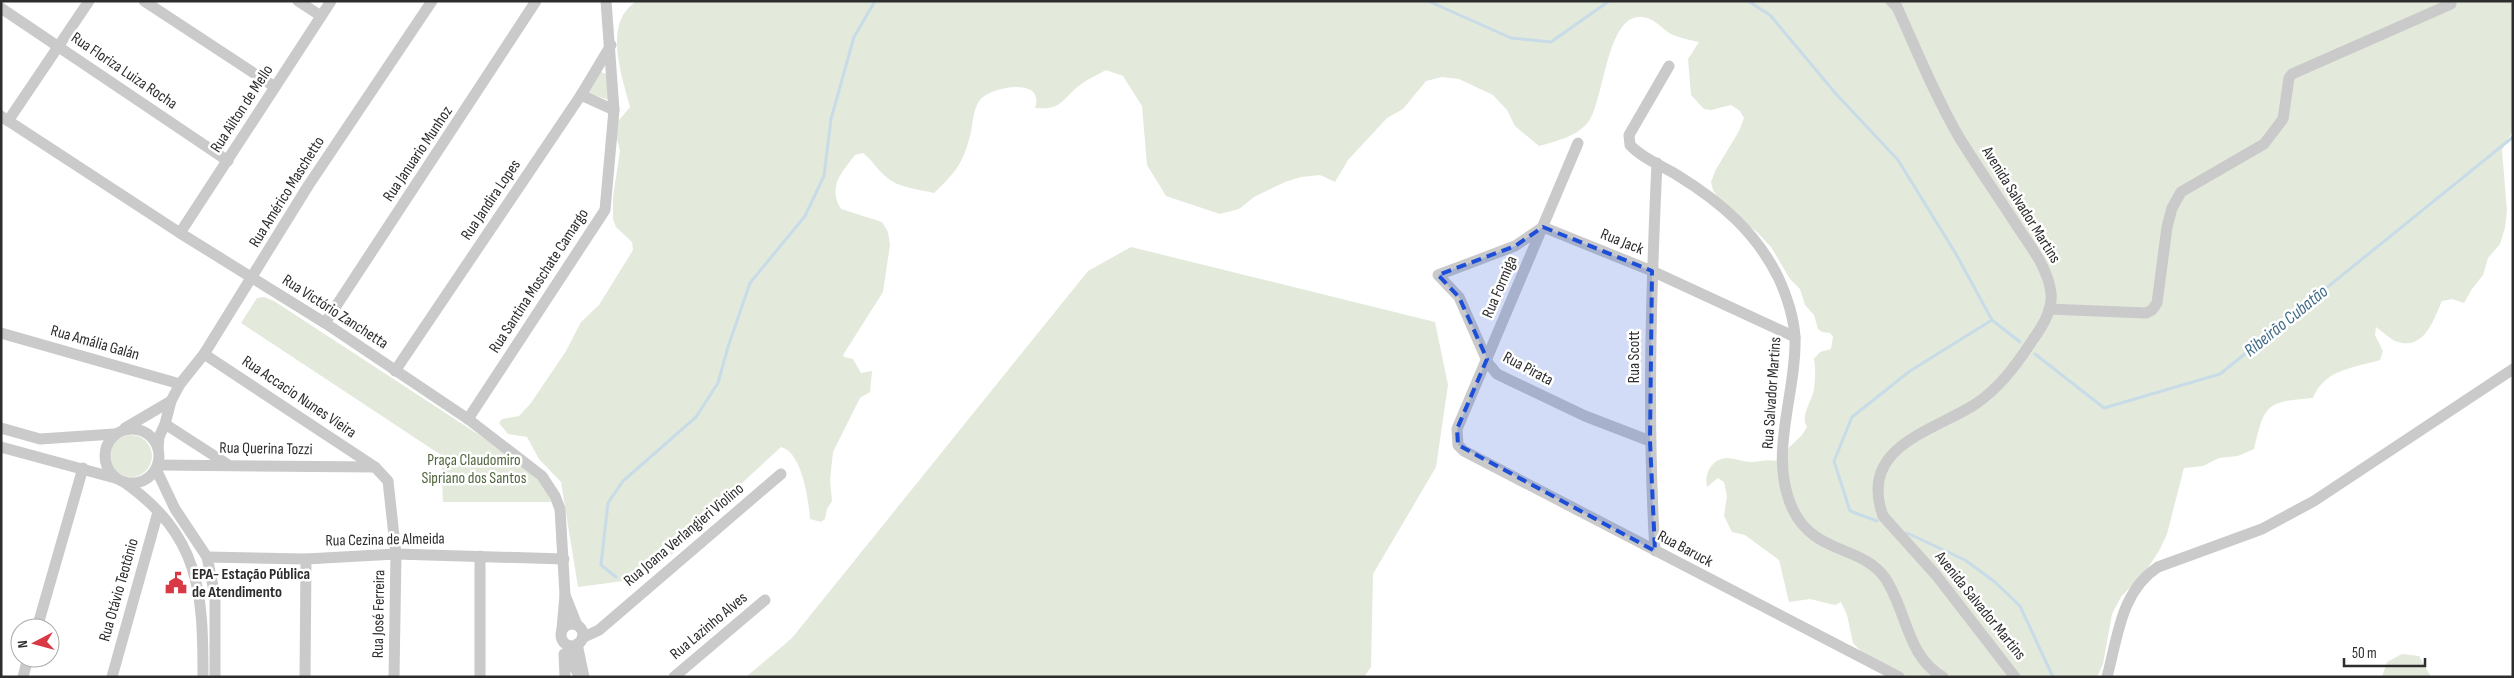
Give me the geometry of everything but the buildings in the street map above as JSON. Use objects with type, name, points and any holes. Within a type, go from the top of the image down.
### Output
[{"type":"street","points":[[4,118],[89,1]]},
{"type":"street","points":[[144,1],[275,88]]},
{"type":"street","points":[[298,1],[321,16]]},
{"type":"street","name":"Rua Ailton de Mello","points":[[180,233],[330,1]]},
{"type":"street","name":"Rua Américo Maschetto","points":[[158,448],[159,438],[171,401],[180,384],[204,354],[253,278],[308,186],[432,1]]},
{"type":"street","name":"Rua Januario Munhoz","points":[[325,323],[536,1]]},
{"type":"street","name":"Avenida Salvador Martins","points":[[1891,1],[1897,7],[1959,137],[2046,272],[2051,293],[2049,309],[2043,326],[2017,364],[1998,386],[1975,405],[1909,439],[1899,447],[1882,468],[1878,488],[1878,504],[1883,516],[1936,575],[2015,677]]},
{"type":"street","name":"Rua Santina Moschate Camargo","points":[[468,419],[605,210],[614,110],[606,2]]},
{"type":"street","points":[[2049,309],[2146,313],[2152,310],[2157,303],[2167,227],[2172,208],[2181,192],[2264,144],[2283,119],[2289,78],[2292,74],[2451,4]]},
{"type":"street","name":"Rua Floriza Luiza Rocha","points":[[1,8],[228,161]]},
{"type":"street","name":"Rua Jandira Lopes","points":[[395,371],[581,95],[610,46]]},
{"type":"street","name":"Rua Salvador Martins","points":[[1669,66],[1629,135],[1630,145],[1705,194],[1755,238],[1780,281],[1788,304],[1795,337],[1785,425],[1784,463],[1787,491],[1794,510],[1805,527],[1816,537],[1831,547],[1864,560],[1879,570],[1898,602],[1916,652],[1925,664],[1942,677]]},
{"type":"street","points":[[581,95],[614,110]]},
{"type":"street","name":"Rua Victório Zanchetta","points":[[4,118],[180,233],[325,323],[468,419],[542,476],[560,509],[565,595]]},
{"type":"street","name":"Rua Formiga","points":[[1458,445],[1457,429],[1578,143]]},
{"type":"street","name":"Rua Scott","points":[[1655,552],[1650,441],[1652,271],[1657,163]]},
{"type":"street","name":"Rua Jack","points":[[1543,227],[1652,271],[1795,337]]},
{"type":"street","name":"Rua Pirata","points":[[1543,227],[1515,246],[1438,275],[1459,297],[1487,360],[1496,374],[1585,416],[1650,441]]},
{"type":"street","name":"Rua Amália Galán","points":[[1,333],[180,384]]},
{"type":"street","name":"Rua Accacio Nunes Vieira","points":[[204,354],[375,467]]},
{"type":"street","points":[[2107,677],[2126,604],[2134,588],[2144,576],[2158,567],[2262,529],[2314,501],[2513,369]]},
{"type":"street","points":[[171,401],[118,432],[108,441],[104,457],[110,473],[144,496],[158,512],[174,532],[191,561],[199,588],[203,617],[203,677]]},
{"type":"street","points":[[165,424],[227,464]]},
{"type":"street","points":[[1,428],[40,439],[140,429],[148,433],[158,448],[157,467],[175,510],[207,557],[215,596],[215,677]]},
{"type":"street","name":"Rua Baruck","points":[[1458,445],[1464,451],[1655,552],[1899,677]]},
{"type":"street","points":[[2,450],[83,468],[132,483],[146,479],[157,467]]},
{"type":"street","name":"Rua Querina Tozzi","points":[[157,467],[227,464],[375,467]]},
{"type":"street","name":"Rua José Ferreira","points":[[375,467],[388,481],[396,554],[394,677]]},
{"type":"street","points":[[40,618],[83,468]]},
{"type":"street","name":"Rua Joana Verlangieri Violino","points":[[575,638],[607,621],[781,474]]},
{"type":"street","name":"Rua Otávio Teotônio","points":[[112,677],[158,512]]},
{"type":"street","name":"Rua Cezina de Almeida","points":[[207,557],[306,559],[396,554],[564,559]]},
{"type":"street","points":[[480,556],[480,677]]},
{"type":"street","points":[[305,677],[306,559]]},
{"type":"street","points":[[565,595],[561,637],[575,638]]},
{"type":"street","points":[[565,595],[584,677]]},
{"type":"street","name":"Rua Lazinho Alves","points":[[674,677],[765,600]]},
{"type":"street","points":[[565,677],[575,638]]},
{"type":"street","points":[[575,638],[571,662],[580,677]]},
{"type":"highlighted area","points":[[1543,227],[1652,271],[1650,441],[1655,551],[1458,445],[1457,429],[1487,359],[1459,297],[1438,275],[1515,246]]},
{"type":"green space","points":[[637,1],[2513,1],[2513,130],[2502,150],[2507,211],[2505,228],[2500,244],[2488,258],[2483,275],[2464,303],[2452,299],[2442,301],[2426,333],[2413,342],[2395,341],[2376,327],[2375,335],[2383,351],[2380,360],[2332,375],[2318,388],[2313,398],[2286,401],[2270,408],[2261,422],[2254,449],[2238,456],[2219,458],[2203,466],[2184,468],[2167,534],[2159,551],[2147,569],[2121,597],[2112,614],[2103,664],[2097,677],[1903,677],[1866,656],[1853,643],[1847,615],[1841,602],[1835,605],[1810,599],[1789,602],[1779,560],[1745,535],[1732,532],[1724,516],[1727,496],[1724,482],[1718,478],[1707,487],[1708,472],[1717,461],[1727,458],[1748,462],[1775,461],[1802,435],[1807,427],[1805,414],[1814,390],[1814,359],[1820,352],[1831,349],[1833,337],[1830,333],[1822,332],[1818,329],[1814,315],[1805,305],[1800,289],[1790,279],[1771,247],[1757,232],[1726,209],[1713,190],[1711,182],[1715,171],[1739,131],[1744,118],[1740,111],[1731,105],[1711,110],[1704,109],[1691,95],[1688,59],[1699,42],[1673,35],[1650,19],[1640,17],[1629,20],[1620,30],[1613,44],[1599,95],[1589,121],[1572,135],[1539,146],[1515,126],[1507,110],[1493,95],[1459,79],[1442,77],[1426,81],[1403,109],[1387,118],[1348,160],[1335,182],[1320,175],[1301,177],[1285,182],[1254,197],[1239,209],[1220,214],[1166,196],[1147,165],[1142,106],[1123,76],[1106,70],[1075,89],[1058,105],[1049,108],[1035,108],[1036,98],[1032,91],[1025,88],[1005,88],[994,91],[980,100],[962,159],[954,172],[934,193],[908,188],[890,180],[863,153],[855,155],[838,180],[835,194],[841,209],[882,222],[888,232],[890,245],[883,292],[843,355],[853,359],[861,373],[872,371],[870,392],[860,398],[833,452],[830,480],[832,501],[827,509],[825,519],[821,522],[810,519],[806,490],[799,467],[788,451],[781,447],[705,517],[674,553],[631,580],[578,587],[561,482],[539,459],[527,437],[508,434],[499,423],[502,419],[519,416],[531,403],[566,351],[581,322],[599,305],[633,250],[632,242],[616,227],[613,219],[613,197],[620,151],[614,126],[630,107],[619,65],[617,36],[620,22],[626,10]]},
{"type":"green space","points":[[601,72],[609,75],[609,100],[588,93]]},
{"type":"green space","points":[[1131,247],[1435,322],[1448,385],[1436,467],[1373,574],[1371,667],[1364,677],[746,677],[792,638],[1088,271]]},
{"type":"green space","name":"Praça Claudomiro Sipriano dos Santos","points":[[264,297],[274,301],[499,448],[533,473],[545,486],[551,502],[443,502],[441,455],[241,323],[257,298]]},
{"type":"green space","points":[[131,435],[146,441],[152,456],[146,471],[131,477],[116,471],[110,456],[116,441]]},
{"type":"green space","points":[[2402,654],[2419,656],[2431,677],[2382,677],[2387,662]]},
{"type":"waterway","points":[[616,577],[601,565],[608,503],[623,481],[696,417],[718,383],[750,283],[805,216],[824,176],[831,119],[854,37],[875,1]]},
{"type":"waterway","points":[[1428,1],[1511,38],[1551,42],[1609,1]]},
{"type":"waterway","points":[[1748,1],[1770,15],[1837,95],[1898,160],[1956,254],[1992,320]]},
{"type":"waterway","name":"Ribeirão Cubatão","points":[[2035,354],[2104,408],[2220,374],[2513,137]]},
{"type":"waterway","name":"Ribeirão Cubatão","points":[[1877,521],[1850,511],[1834,461],[1852,417],[1910,371],[1992,320],[2020,342]]},
{"type":"waterway","name":"Ribeirão Cubatão","points":[[1907,533],[1965,560],[1995,582],[2020,606],[2053,677]]},
{"type":"place","name":"EPA- Estação Pública de Atendimento","points":[[176,583]]}]
